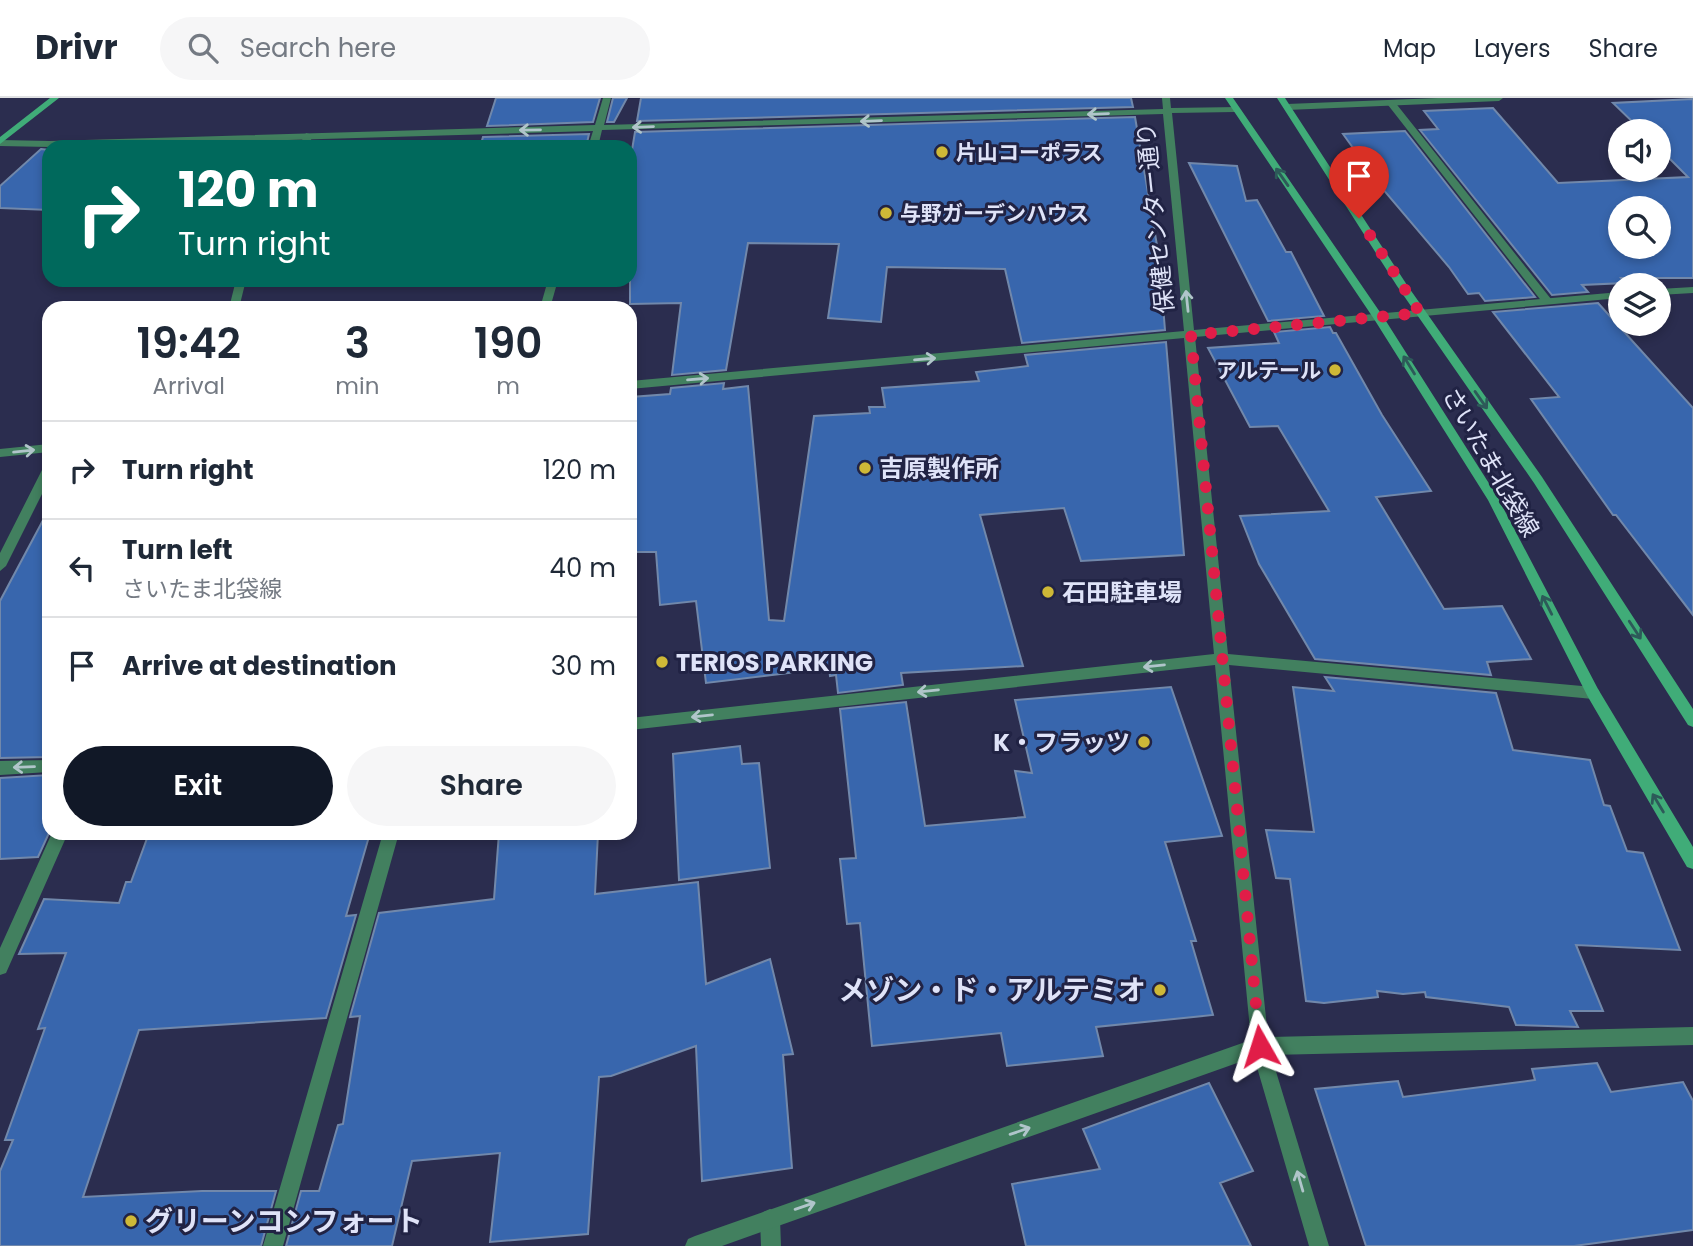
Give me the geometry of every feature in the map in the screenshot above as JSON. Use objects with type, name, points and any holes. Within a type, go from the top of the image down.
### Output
[{"type":"main road","points":[[0,142],[55,98]]},
{"type":"main road","name":"さいたま北袋線","points":[[1284,102],[1420,313],[1538,480],[1688,706],[1693,721]]},
{"type":"main road","name":"さいたま北袋線","points":[[1232,103],[1379,318],[1493,499],[1593,694],[1693,862]]},
{"type":"street","points":[[595,140],[607,98]]},
{"type":"street","points":[[1284,102],[1391,103],[1499,98]]},
{"type":"street","points":[[173,140],[599,128],[1232,103]]},
{"type":"street","points":[[1391,103],[1547,301]]},
{"type":"street","name":"保健センター通り","points":[[1166,105],[1260,1046],[1319,1246]]},
{"type":"street","points":[[306,140],[309,135]]},
{"type":"street","points":[[0,142],[42,143]]},
{"type":"street","points":[[1671,291],[1693,290]]},
{"type":"street","points":[[637,384],[1608,296]]},
{"type":"street","points":[[0,453],[42,449]]},
{"type":"street","points":[[0,566],[42,482]]},
{"type":"street","points":[[637,723],[1222,659],[1593,694]]},
{"type":"street","points":[[0,768],[42,766]]},
{"type":"street","points":[[0,967],[57,840]]},
{"type":"street","points":[[273,1246],[389,840]]},
{"type":"street","points":[[695,1246],[1260,1046],[1693,1036]]},
{"type":"street","points":[[770,1219],[771,1246]]},
{"type":"building","points":[[496,98],[600,98],[593,122],[487,126]]},
{"type":"building","points":[[613,98],[627,98],[614,122],[607,122]]},
{"type":"building","points":[[641,98],[1131,98],[1133,107],[637,121]]},
{"type":"building","points":[[1693,99],[1693,278],[1671,278],[1671,273],[1608,273],[1608,284],[1582,285],[1588,292],[1552,295],[1420,130],[1438,129],[1424,111],[1493,108],[1558,183],[1671,182],[1671,178],[1688,177],[1671,160],[1671,119],[1630,119],[1613,103]]},
{"type":"building","points":[[1135,117],[1159,257],[1165,330],[1022,343],[1005,269],[887,267],[881,322],[828,318],[839,244],[748,243],[726,370],[672,375],[681,303],[637,304],[637,301],[630,301],[630,287],[637,287],[635,132]]},
{"type":"building","points":[[1405,131],[1535,297],[1485,301],[1479,293],[1468,294],[1449,267],[1381,187],[1343,134]]},
{"type":"building","points":[[589,134],[588,140],[482,140],[483,137]]},
{"type":"building","points":[[42,149],[42,210],[0,208],[0,186]]},
{"type":"building","points":[[1189,163],[1237,166],[1246,201],[1257,200],[1286,252],[1291,252],[1324,316],[1268,321]]},
{"type":"building","points":[[1598,303],[1608,314],[1608,336],[1628,336],[1693,408],[1693,615],[1616,515],[1613,515],[1531,399],[1559,397],[1493,312]]},
{"type":"building","points":[[1330,327],[1431,491],[1376,497],[1444,609],[1502,606],[1531,659],[1487,662],[1491,675],[1315,659],[1259,564],[1240,516],[1329,511],[1278,426],[1250,427],[1208,348],[1279,343],[1274,332]]},
{"type":"building","points":[[1166,342],[1184,555],[1081,561],[1064,508],[980,515],[1023,666],[901,673],[903,685],[838,693],[836,675],[830,676],[829,668],[706,683],[696,601],[660,605],[656,552],[637,552],[637,397],[670,394],[671,388],[724,383],[723,389],[748,386],[769,620],[784,621],[814,416],[870,413],[869,407],[885,407],[882,388],[979,381],[976,372],[1028,366],[1025,355]]},
{"type":"building","points":[[42,522],[42,757],[0,758],[0,601]]},
{"type":"building","points":[[1325,677],[1496,693],[1513,750],[1590,760],[1604,805],[1610,806],[1627,851],[1643,853],[1680,950],[1576,945],[1603,1011],[1570,1011],[1578,1027],[1516,1025],[1509,1007],[1426,997],[1425,992],[1403,994],[1377,991],[1378,997],[1324,1003],[1306,1001],[1290,879],[1276,878],[1266,830],[1314,832],[1293,687],[1334,691]]},
{"type":"building","points":[[1171,687],[1222,836],[1165,842],[1196,941],[1191,941],[1213,1015],[1096,1027],[1103,1056],[1007,1066],[1001,1033],[872,1046],[860,923],[847,924],[840,859],[856,858],[840,709],[906,702],[925,826],[1025,817],[1015,771],[1032,773],[1015,700]]},
{"type":"building","points":[[740,746],[742,764],[759,763],[770,868],[679,880],[673,754]]},
{"type":"building","points":[[42,775],[42,840],[46,840],[38,857],[0,859],[0,778]]},
{"type":"building","points":[[146,840],[368,840],[346,916],[356,915],[326,1018],[139,1030],[83,1197],[202,1191],[276,1191],[261,1246],[0,1246],[0,1171],[13,1140],[5,1140],[45,1028],[38,1029],[66,953],[19,954],[44,899],[119,903],[126,882],[131,882]]},
{"type":"building","points":[[498,840],[598,840],[595,894],[698,882],[706,984],[770,959],[793,1054],[783,1055],[792,1168],[702,1181],[696,1046],[611,1076],[599,1077],[588,1234],[490,1242],[500,1153],[412,1161],[392,1246],[286,1246],[301,1191],[319,1191],[338,1125],[343,1124],[360,1016],[350,1017],[379,913],[494,899]]},
{"type":"building","points":[[1597,1063],[1611,1092],[1683,1082],[1693,1101],[1693,1230],[1574,1246],[1366,1246],[1315,1089],[1398,1081],[1403,1097],[1535,1080],[1532,1069]]},
{"type":"building","points":[[1209,1083],[1253,1171],[1220,1183],[1251,1246],[1026,1246],[1012,1184],[1100,1169],[1083,1129]]},
{"type":"place","name":"片山コーポラス","points":[[942,152]]},
{"type":"place","name":"与野ガーデンハウス","points":[[886,213]]},
{"type":"place","name":"アルテール","points":[[1335,370]]},
{"type":"place","name":"吉原製作所","points":[[865,468]]},
{"type":"place","name":"石田駐車場","points":[[1048,592]]},
{"type":"place","name":"TERIOS PARKING","points":[[662,662]]},
{"type":"place","name":"K・フラッツ","points":[[1144,742]]},
{"type":"place","name":"メゾン・ド・アルテミオ","points":[[1160,990]]},
{"type":"place","name":"グリーンコンフォート","points":[[131,1221]]},
{"type":"route","points":[[1260,1046],[1191,335],[1420,313],[1359,218]]}]
